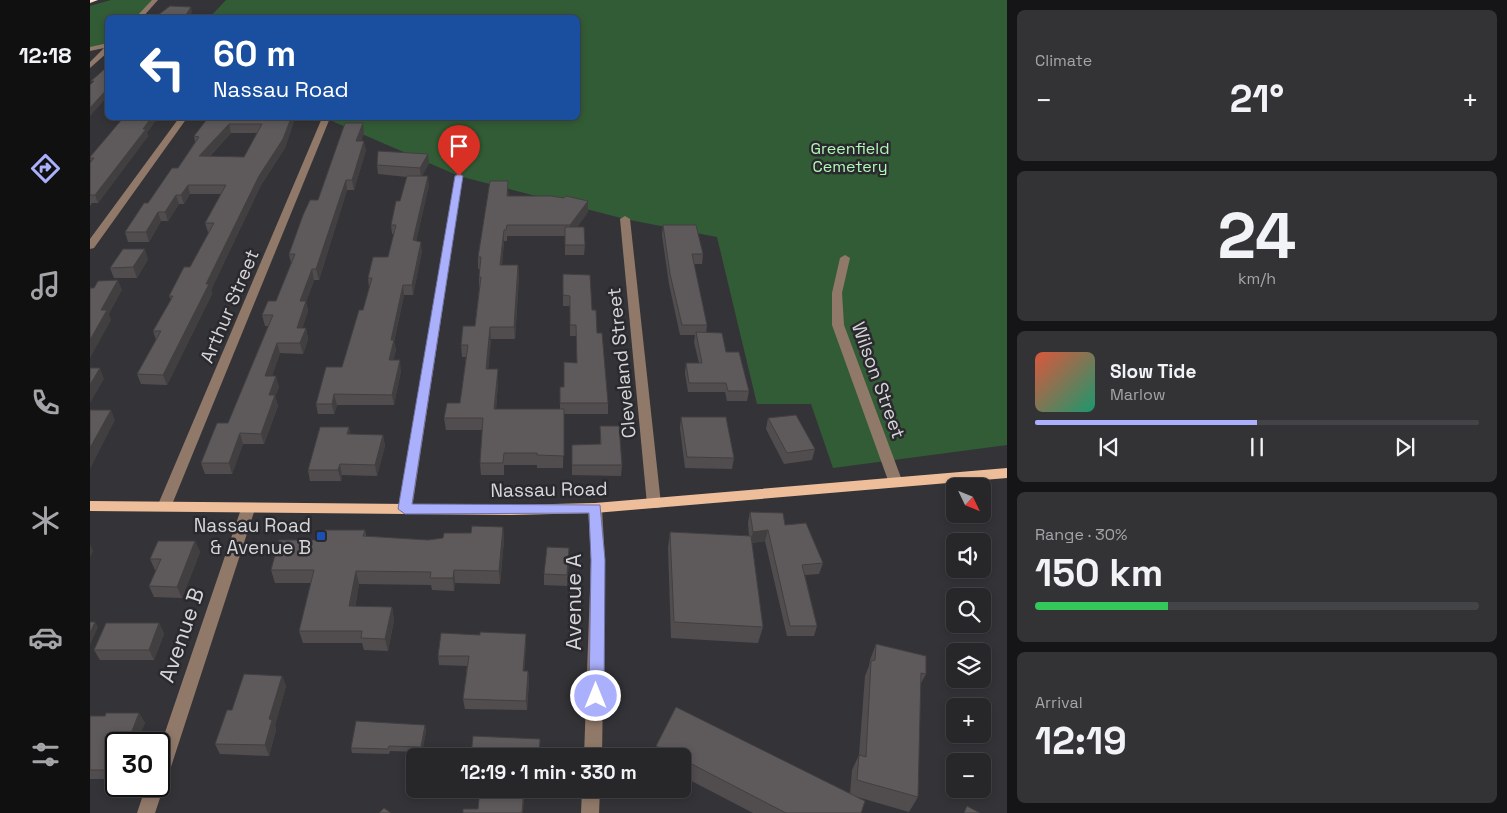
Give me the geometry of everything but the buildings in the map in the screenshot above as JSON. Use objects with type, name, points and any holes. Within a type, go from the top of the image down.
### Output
[{"type":"highway","points":[[90,1],[94,0]]},
{"type":"main road","name":"Nassau Road","points":[[90,506],[248,509],[595,508],[1007,473]]},
{"type":"street","points":[[141,15],[155,0]]},
{"type":"street","points":[[90,48],[105,47]]},
{"type":"street","points":[[90,66],[105,50]]},
{"type":"street","points":[[90,246],[182,120]]},
{"type":"street","name":"Arthur Street","points":[[164,507],[325,120]]},
{"type":"street","points":[[405,509],[459,176]]},
{"type":"street","name":"Cleveland Street","points":[[624,219],[654,504]]},
{"type":"street","name":"Wilson Street","points":[[845,258],[837,293],[838,325],[896,483]]},
{"type":"street","name":"Avenue A","points":[[593,748],[598,578],[595,508]]},
{"type":"street","name":"Avenue B","points":[[170,743],[248,509]]},
{"type":"street","points":[[146,813],[151,797]]},
{"type":"street","points":[[590,813],[591,798]]},
{"type":"green space","points":[[111,0],[155,0],[140,15],[105,15],[105,45],[90,49],[90,6]]},
{"type":"green space","name":"Greenfield Cemetery","points":[[226,0],[1007,0],[1007,445],[833,468],[811,404],[757,404],[717,237],[625,219],[459,176],[330,120],[580,120],[580,15],[212,15]]},
{"type":"place","name":"Nassau Road & Avenue B","points":[[321,536]]},
{"type":"route","points":[[459,176],[405,509],[511,510],[595,508],[598,560],[596,696]]}]
